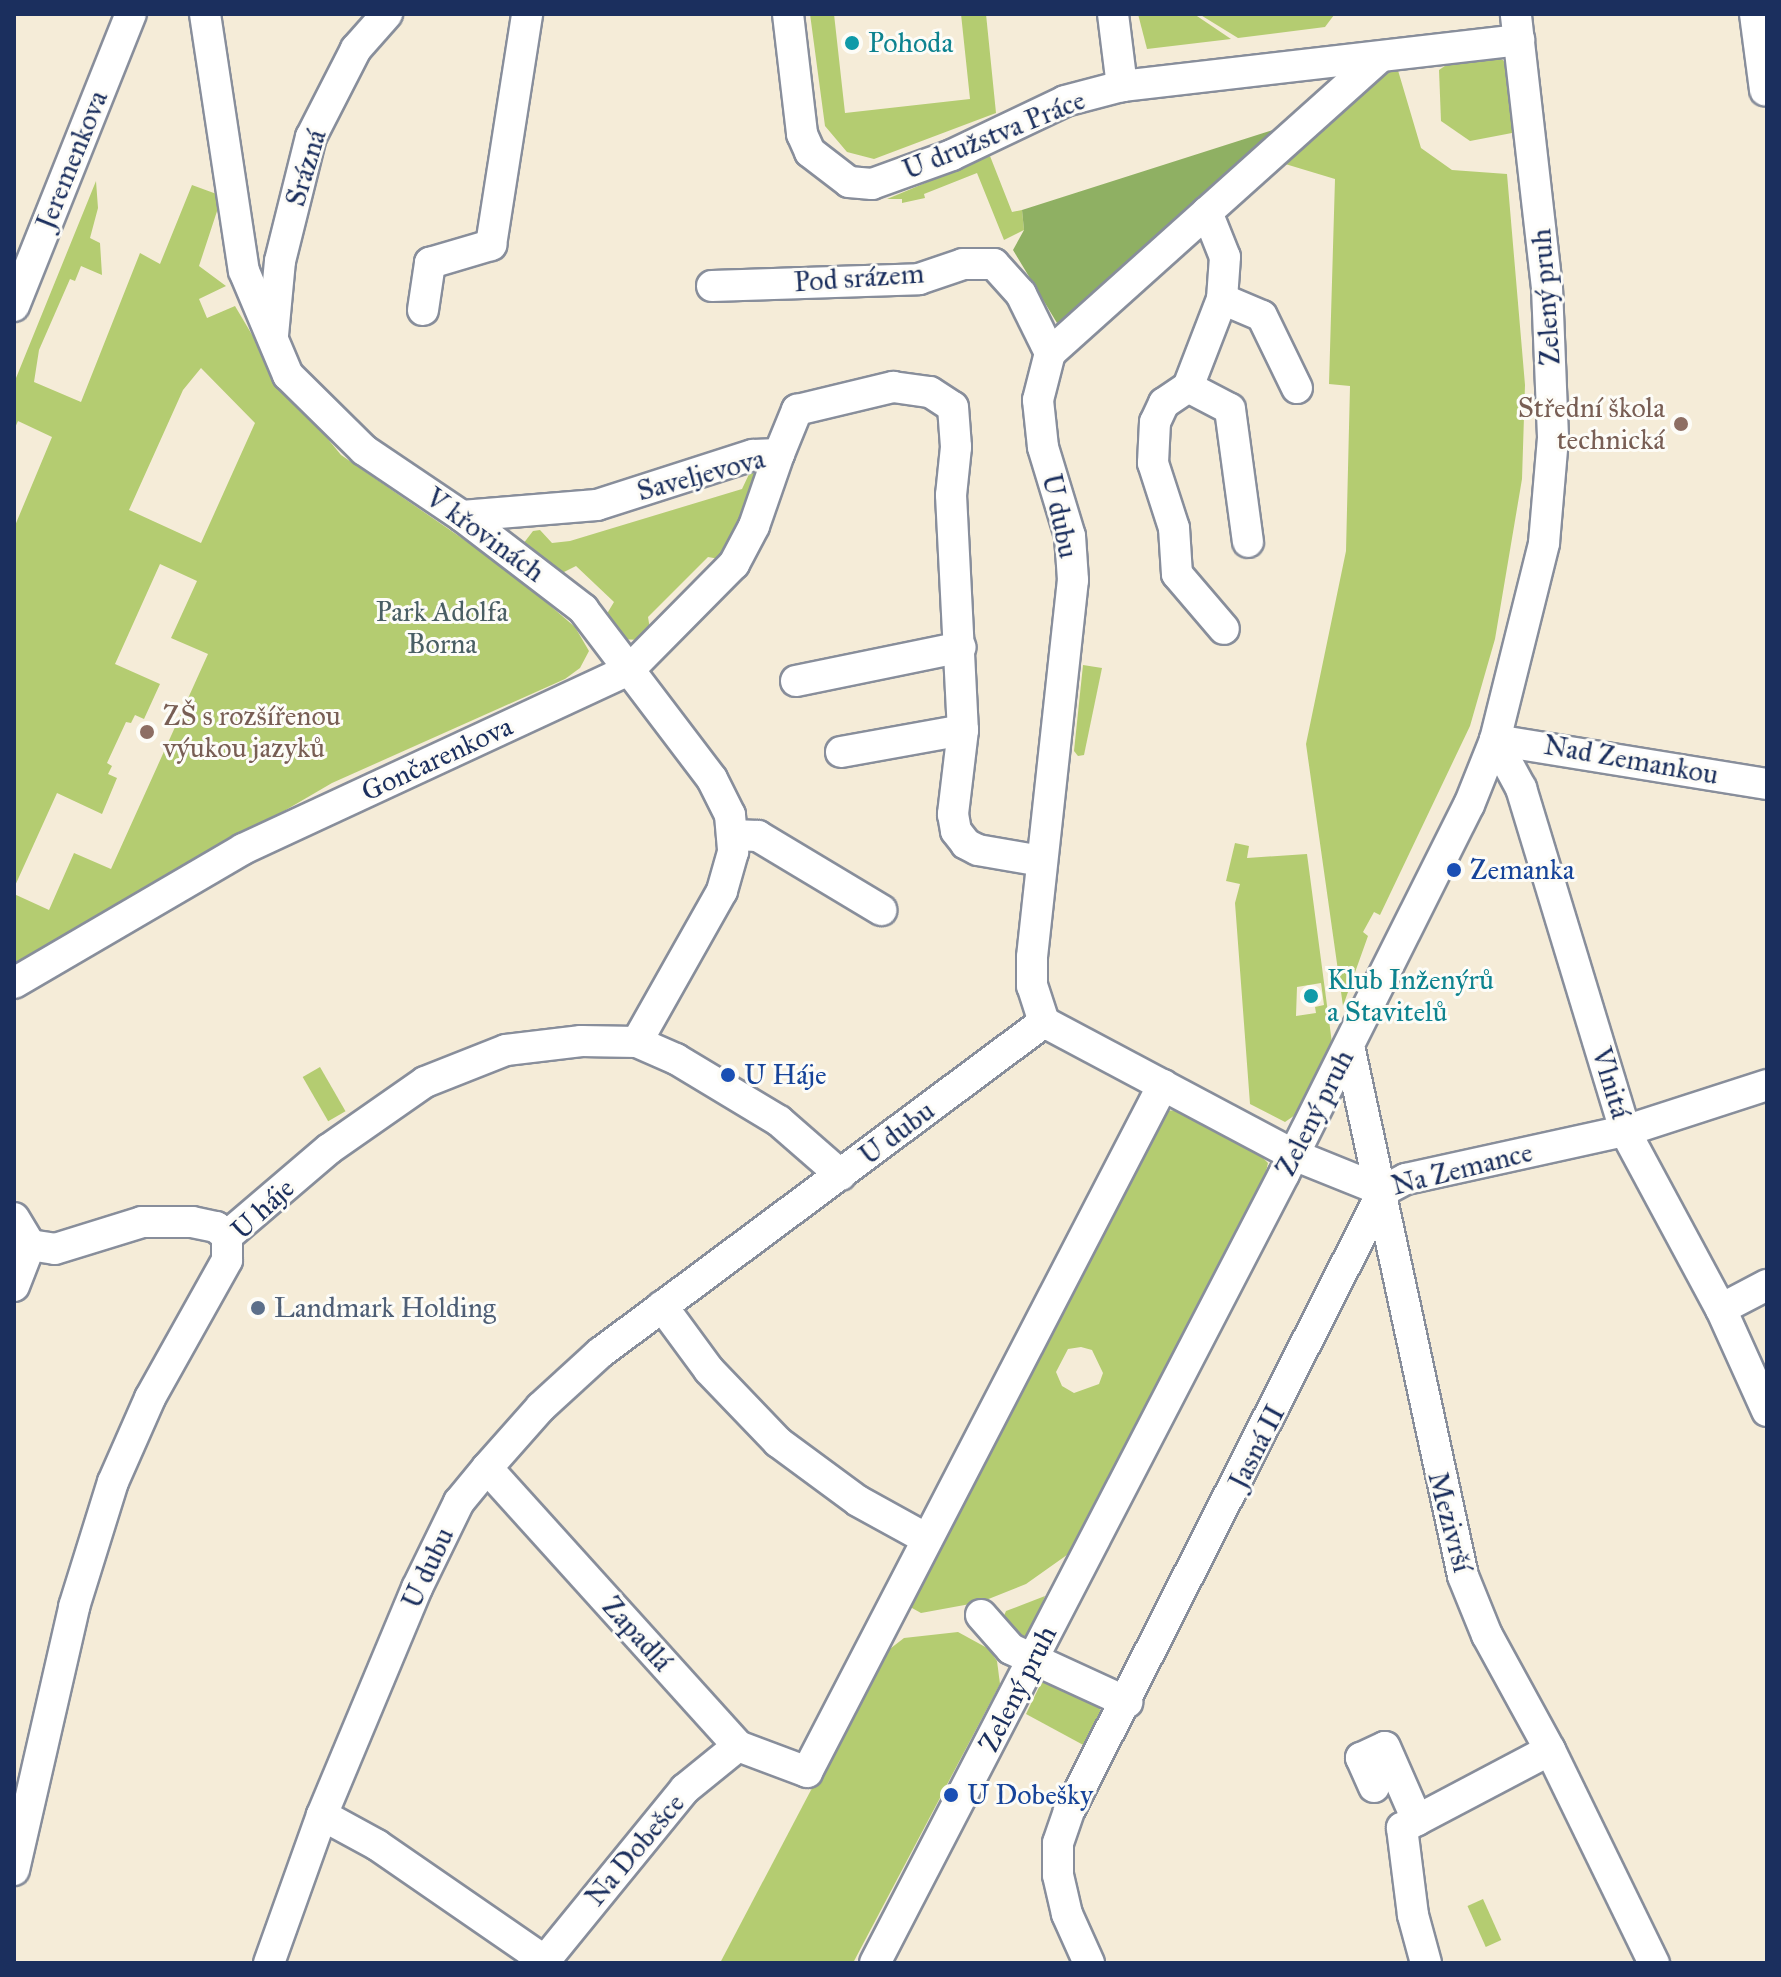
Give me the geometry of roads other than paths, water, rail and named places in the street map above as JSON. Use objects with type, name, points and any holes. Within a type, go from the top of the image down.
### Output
[{"type":"street","name":"Jeremenkova","points":[[14,260],[112,14]]},
{"type":"street","name":"Jeremenkova","points":[[14,306],[131,14]]},
{"type":"street","name":"V křovinách","points":[[205,14],[244,271],[288,375],[364,450],[462,516],[583,609],[712,779],[730,815],[733,852],[722,891],[637,1042]]},
{"type":"street","name":"Srázná","points":[[273,340],[280,261],[311,137],[356,49],[387,14]]},
{"type":"street","points":[[423,310],[430,263],[491,245],[527,14]]},
{"type":"street","name":"U družstva Práce","points":[[788,14],[802,134],[810,152],[849,182],[886,179],[1065,101],[1122,86],[1379,58],[1517,27]]},
{"type":"street","points":[[1113,14],[1122,86]]},
{"type":"street","points":[[1755,14],[1765,90]]},
{"type":"street","name":"Zelený pruh","points":[[875,1963],[1294,1155],[1469,805],[1495,740],[1544,543],[1553,437],[1547,288],[1517,27]]},
{"type":"street","points":[[1050,353],[1379,58]]},
{"type":"street","points":[[1207,212],[1225,257],[1222,299],[1188,387],[1164,403],[1155,422],[1153,463],[1174,528],[1177,574],[1224,629]]},
{"type":"street","name":"Pod srázem","points":[[712,286],[919,279],[963,264],[994,264],[1021,294],[1050,353]]},
{"type":"street","points":[[1222,299],[1262,316],[1297,388]]},
{"type":"street","name":"U dubu","points":[[269,1963],[322,1815],[417,1588],[459,1502],[487,1468],[541,1407],[662,1306],[1044,1022],[1032,986],[1041,861],[1073,580],[1070,536],[1043,447],[1038,400],[1050,353]]},
{"type":"street","name":"Saveljevova","points":[[462,516],[597,505],[753,455],[779,454],[797,410],[893,387],[930,392],[953,407],[951,495],[963,730],[953,814],[956,831],[966,844],[978,850],[1041,861]]},
{"type":"street","points":[[1188,387],[1230,409],[1248,542]]},
{"type":"street","name":"Gončarenkova","points":[[14,983],[243,849],[630,669],[734,564],[754,526],[779,454]]},
{"type":"street","points":[[796,681],[961,647]]},
{"type":"street","points":[[841,752],[963,730]]},
{"type":"street","name":"Nad Zemankou","points":[[1495,740],[1767,784]]},
{"type":"street","name":"Vlnitá","points":[[1495,740],[1521,788],[1625,1131],[1721,1309],[1767,1411]]},
{"type":"street","points":[[732,835],[758,836],[881,910]]},
{"type":"street","name":"Na Zemance","points":[[1044,1022],[1294,1155],[1383,1191],[1406,1179],[1625,1131],[1767,1085]]},
{"type":"street","name":"U háje","points":[[14,1870],[24,1763],[113,1482],[150,1398],[227,1260],[227,1236],[329,1149],[425,1082],[506,1050],[581,1041],[637,1042],[723,1084],[779,1121],[841,1175]]},
{"type":"street","name":"Mezivrší","points":[[1349,1046],[1383,1191],[1416,1372],[1463,1576],[1487,1635],[1550,1750],[1654,1963]]},
{"type":"street","points":[[662,1306],[709,1370],[778,1442],[858,1501],[927,1539],[1163,1085]]},
{"type":"street","name":"Jasná II","points":[[1089,1963],[1067,1914],[1058,1875],[1058,1843],[1069,1811],[1127,1702],[1383,1191]]},
{"type":"street","points":[[14,1218],[30,1245]]},
{"type":"street","points":[[30,1245],[55,1249],[142,1222],[192,1222],[216,1227],[227,1236]]},
{"type":"street","points":[[14,1286],[30,1245]]},
{"type":"street","points":[[1721,1309],[1767,1285]]},
{"type":"street","name":"Zapadlá","points":[[487,1468],[738,1746],[807,1772],[927,1539]]},
{"type":"street","points":[[981,1615],[1011,1649],[1127,1702]]},
{"type":"street","name":"Na Dobešce","points":[[544,1961],[685,1789],[738,1746]]},
{"type":"street","points":[[1374,1787],[1361,1758],[1385,1747],[1417,1820]]},
{"type":"street","points":[[1426,1963],[1413,1915],[1402,1828],[1550,1750]]},
{"type":"street","points":[[322,1815],[414,1868],[544,1961]]},
{"type":"place","name":"Pohoda","points":[[852,43]]},
{"type":"place","name":"Střední škola technická","points":[[1681,424]]},
{"type":"place","name":"ZŠ s rozšířenou výukou jazyků","points":[[147,732]]},
{"type":"place","name":"Zemanka","points":[[1454,870]]},
{"type":"place","name":"Klub Inženýrů a Stavitelů","points":[[1311,996]]},
{"type":"place","name":"U Háje","points":[[728,1075]]},
{"type":"place","name":"Landmark Holding","points":[[258,1308]]},
{"type":"place","name":"U Dobešky","points":[[951,1795]]},
{"type":"park label","name":"Park Adolfa Borna","points":[[442,628]]}]
